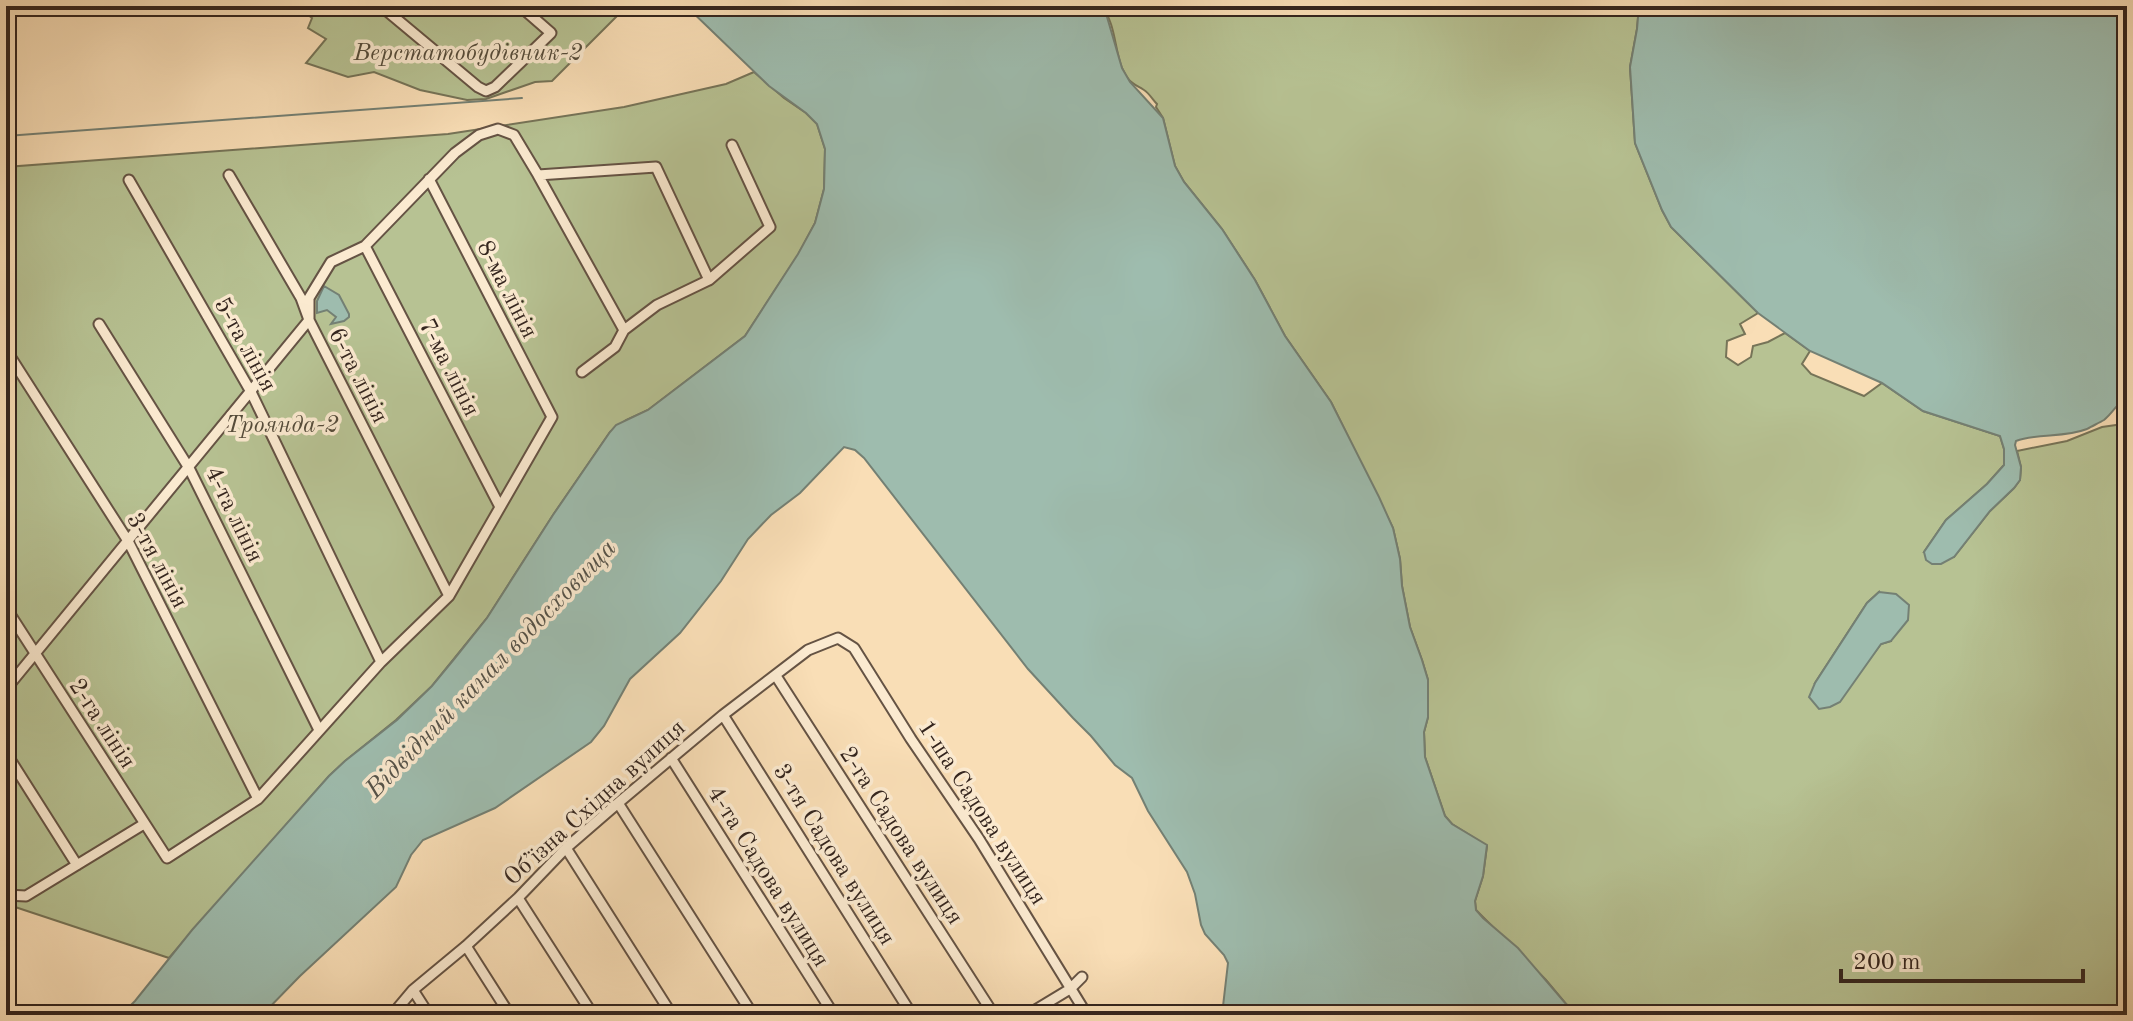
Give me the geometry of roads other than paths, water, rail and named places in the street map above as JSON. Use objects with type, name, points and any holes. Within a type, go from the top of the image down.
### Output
[{"type":"street","points":[[381,6],[486,91],[495,87],[551,33],[520,6]]},
{"type":"street","points":[[6,689],[309,320],[309,298],[331,262],[365,246],[455,153],[479,135],[498,129],[514,135],[624,330]]},
{"type":"street","points":[[582,372],[615,347],[624,330],[657,305],[709,280],[770,227],[732,145]]},
{"type":"street","points":[[538,175],[656,167],[709,280]]},
{"type":"street","name":"6-та лінія","points":[[229,175],[301,298],[309,320],[449,596]]},
{"type":"street","name":"8-ма лінія","points":[[429,179],[552,417],[500,507]]},
{"type":"street","name":"5-та лінія","points":[[129,180],[251,392],[381,662]]},
{"type":"street","name":"7-ма лінія","points":[[365,246],[500,507]]},
{"type":"street","name":"4-та лінія","points":[[99,324],[189,468],[319,730]]},
{"type":"street","name":"3-тя лінія","points":[[6,350],[128,541],[258,799]]},
{"type":"street","points":[[258,799],[381,662],[449,596],[500,507]]},
{"type":"street","name":"2-га лінія","points":[[6,608],[167,858],[258,799]]},
{"type":"street","name":"Обʼїзна Східна вулиця","points":[[392,1015],[413,990],[518,898],[566,848],[671,758],[808,650],[838,638]]},
{"type":"street","name":"1-ша Садова вулиця","points":[[838,638],[854,648],[979,839],[1087,1015]]},
{"type":"street","name":"2-га Садова вулиця","points":[[776,676],[994,1015]]},
{"type":"street","name":"3-тя Садова вулиця","points":[[723,715],[912,1015]]},
{"type":"street","points":[[6,753],[77,865]]},
{"type":"street","name":"4-та Садова вулиця","points":[[671,758],[834,1015]]},
{"type":"street","points":[[618,803],[753,1015]]},
{"type":"street","points":[[6,895],[26,896],[144,824]]},
{"type":"street","points":[[566,848],[672,1015]]},
{"type":"street","points":[[518,898],[593,1015]]},
{"type":"street","points":[[466,946],[510,1015]]},
{"type":"street","points":[[1027,1015],[1070,989],[1082,977]]},
{"type":"street","points":[[413,990],[429,1015]]},
{"type":"water","name":"Відвідний канал водосховища","points":[[686,6],[1101,6],[1105,10],[1122,68],[1130,82],[1163,118],[1175,166],[1222,229],[1255,280],[1285,336],[1331,402],[1393,528],[1410,627],[1428,680],[1425,757],[1445,816],[1452,824],[1487,845],[1483,876],[1475,901],[1476,910],[1518,948],[1566,1004],[1582,1015],[1222,1015],[1228,963],[1205,934],[1187,872],[1148,811],[1132,778],[1115,765],[1028,669],[864,458],[855,450],[844,447],[800,493],[771,515],[748,539],[721,581],[680,633],[630,679],[604,726],[591,742],[495,808],[423,840],[411,855],[396,887],[262,1015],[121,1015],[329,776],[397,720],[432,686],[487,618],[616,425],[648,410],[745,336],[798,254],[815,223],[824,189],[825,149],[817,124],[769,86]]},
{"type":"water","points":[[1639,6],[2127,6],[2127,397],[2104,420],[2087,429],[2016,441],[2020,480],[1990,511],[1954,557],[1941,564],[1932,564],[1926,560],[1924,552],[1946,520],[2004,465],[2000,436],[1923,411],[1882,383],[1810,351],[1758,313],[1671,227],[1635,143],[1630,67]]},
{"type":"water","points":[[324,286],[339,295],[349,314],[344,321],[331,324],[336,317],[327,310],[317,313],[317,301]]},
{"type":"water","points":[[1879,592],[1896,594],[1909,605],[1908,620],[1891,641],[1881,644],[1840,702],[1819,709],[1809,697],[1815,683],[1867,603]]},
{"type":"waterway","points":[[6,136],[522,98]]},
{"type":"park label","name":"Верстатобудівник-2","points":[[468,52]]},
{"type":"park label","name":"Троянда-2","points":[[282,424]]}]
